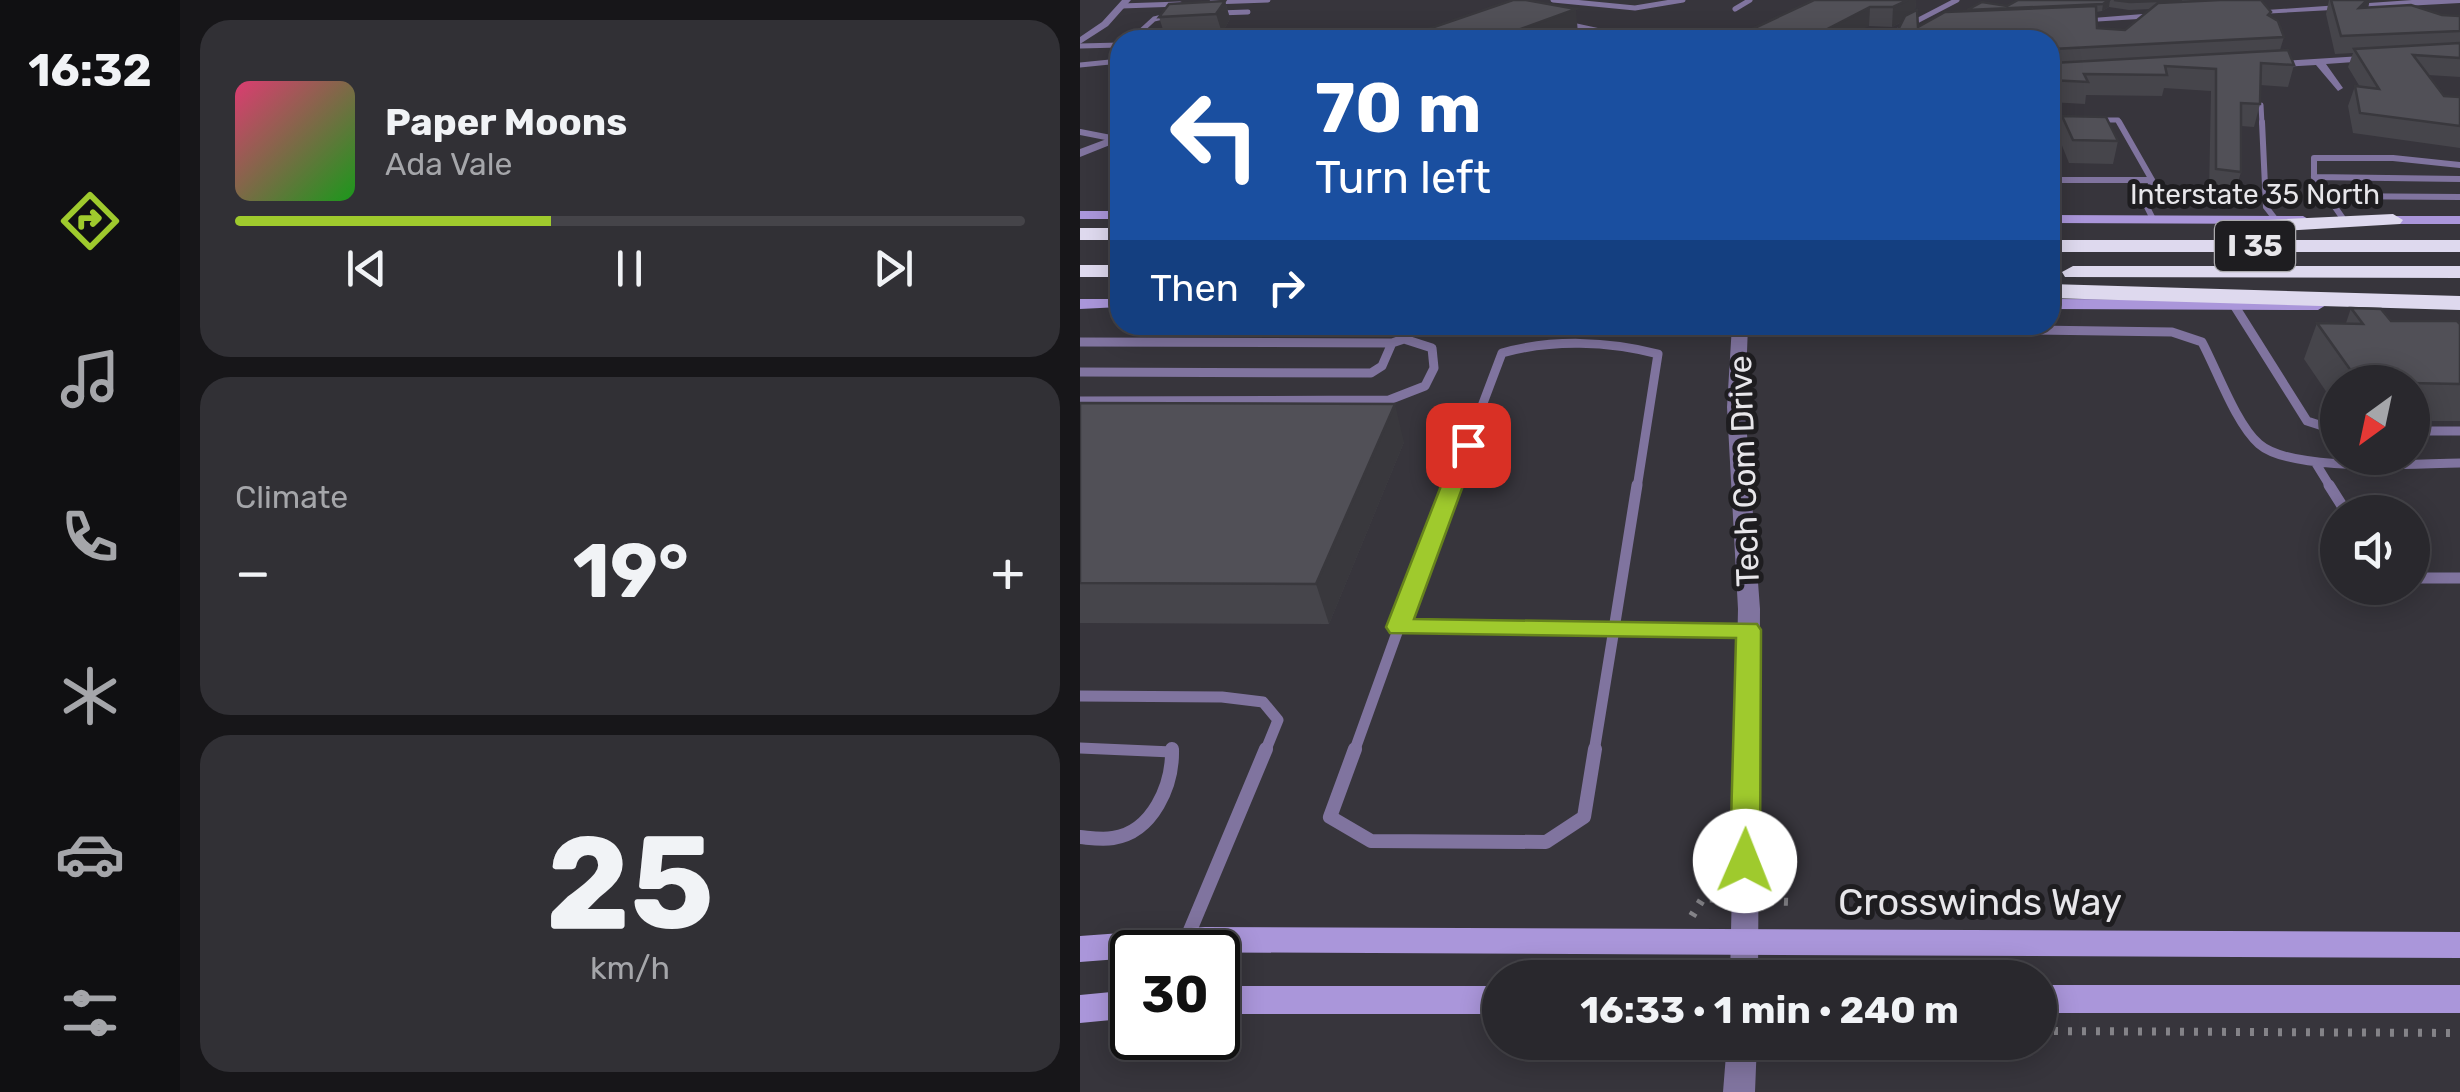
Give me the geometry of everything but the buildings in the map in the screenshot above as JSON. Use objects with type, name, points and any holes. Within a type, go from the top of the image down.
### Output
[{"type":"highway","points":[[2060,233],[2393,220]]},
{"type":"highway","points":[[1080,234],[1110,234]]},
{"type":"highway","points":[[1080,244],[1110,244]]},
{"type":"highway","name":"I 35","points":[[2060,246],[2460,246]]},
{"type":"highway","points":[[1080,271],[1110,271]]},
{"type":"highway","name":"I 35","points":[[2060,272],[2460,272]]},
{"type":"highway","points":[[1080,282],[1110,282]]},
{"type":"highway","points":[[2060,291],[2460,305]]},
{"type":"main road","points":[[1080,215],[1110,215]]},
{"type":"main road","name":"Interstate 35 North","points":[[2060,218],[2460,220]]},
{"type":"main road","points":[[1080,304],[1110,304]]},
{"type":"main road","points":[[2060,304],[2460,305]]},
{"type":"main road","name":"Crosswinds Way","points":[[1240,946],[1744,942],[2460,945]]},
{"type":"main road","name":"Crosswinds Way","points":[[1080,949],[1110,948]]},
{"type":"main road","points":[[2057,999],[2460,1000]]},
{"type":"main road","points":[[1240,1000],[1482,1000]]},
{"type":"main road","points":[[1080,1009],[1110,1006]]},
{"type":"street","points":[[2230,12],[2460,0]]},
{"type":"street","points":[[1080,43],[1124,3]]},
{"type":"street","points":[[2060,20],[2174,15]]},
{"type":"street","points":[[2246,66],[2390,58]]},
{"type":"street","points":[[2319,62],[2338,88]]},
{"type":"street","points":[[1080,153],[1110,141]]},
{"type":"street","name":"Tech Com Drive","points":[[1740,335],[1736,407],[1749,630],[1744,960]]},
{"type":"street","points":[[1738,1092],[1741,1060]]},
{"type":"lane","points":[[1124,3],[1268,0]]},
{"type":"lane","points":[[1553,0],[1633,8],[1664,7],[1683,0]]},
{"type":"lane","points":[[1735,9],[1750,0]]},
{"type":"lane","points":[[1902,29],[1957,0]]},
{"type":"lane","points":[[1214,14],[1248,12]]},
{"type":"lane","points":[[1142,30],[1154,19],[1179,14]]},
{"type":"lane","points":[[1561,23],[1595,30]]},
{"type":"lane","points":[[1080,43],[1110,44]]},
{"type":"lane","points":[[1080,65],[1110,62]]},
{"type":"lane","points":[[2261,106],[2266,208],[2276,220]]},
{"type":"lane","points":[[2060,120],[2118,120],[2152,180],[2146,204],[2153,219]]},
{"type":"lane","points":[[1080,132],[1110,137]]},
{"type":"lane","points":[[2344,220],[2314,177],[2314,158],[2393,158],[2460,165]]},
{"type":"lane","points":[[2314,177],[2460,179]]},
{"type":"lane","points":[[2060,180],[2152,180]]},
{"type":"lane","points":[[2324,196],[2460,197]]},
{"type":"lane","points":[[2234,305],[2307,420],[2320,425]]},
{"type":"lane","points":[[2060,330],[2172,332],[2202,342],[2260,446],[2289,458],[2315,462],[2460,463]]},
{"type":"lane","points":[[1080,342],[1392,344],[1407,335]]},
{"type":"lane","points":[[1080,400],[1389,400],[1425,386],[1434,368],[1432,348],[1404,339]]},
{"type":"lane","points":[[1080,372],[1372,373],[1382,366],[1392,344]]},
{"type":"lane","points":[[1520,346],[1635,347],[1658,354],[1584,818],[1546,842],[1371,841],[1330,818],[1399,627],[1502,353],[1520,346]]},
{"type":"lane","points":[[2430,431],[2460,431]]},
{"type":"lane","points":[[2315,462],[2335,495]]},
{"type":"lane","points":[[2430,578],[2460,578]]},
{"type":"lane","points":[[1399,627],[1749,630]]},
{"type":"lane","points":[[1080,696],[1222,697],[1263,702],[1278,720],[1190,930]]},
{"type":"lane","points":[[1080,748],[1172,748],[1174,771],[1152,815],[1119,838],[1080,837]]},
{"type":"path","points":[[2057,1030],[2460,1033]]},
{"type":"route","points":[[1468,445],[1399,627],[1749,630],[1745,861]]}]
